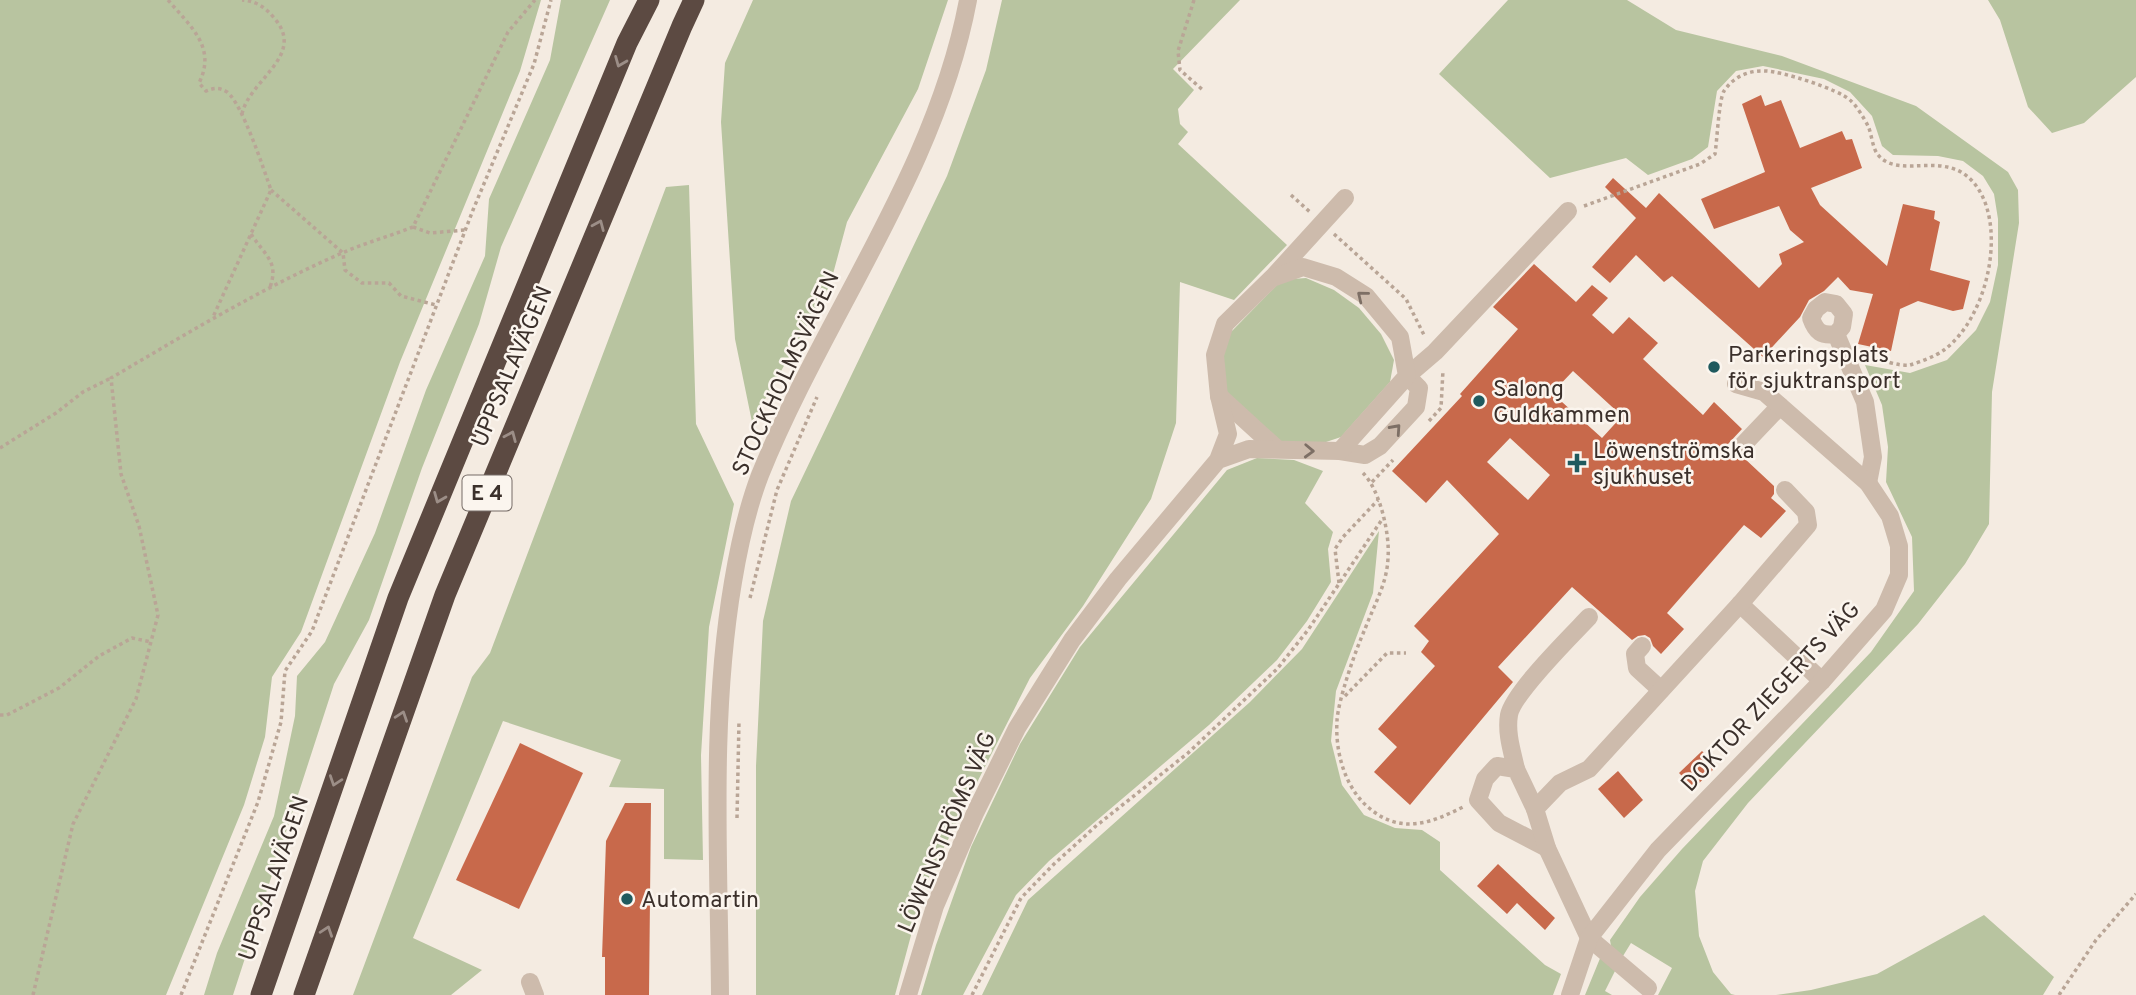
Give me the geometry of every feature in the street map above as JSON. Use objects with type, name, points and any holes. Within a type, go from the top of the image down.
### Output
[{"type":"highway","name":"UPPSALAVÄGEN","points":[[261,995],[398,598],[627,43],[649,0]]},
{"type":"highway","name":"UPPSALAVÄGEN","points":[[304,995],[445,595],[694,0]]},
{"type":"street","name":"STOCKHOLMSVÄGEN","points":[[720,995],[718,725],[726,625],[740,545],[760,476],[892,210],[939,104],[968,0]]},
{"type":"street","points":[[1272,278],[1345,198]]},
{"type":"street","points":[[1218,460],[1249,449],[1340,451],[1407,376],[1444,343],[1569,211]]},
{"type":"street","name":"LÖWENSTRÖMS VÄG","points":[[908,995],[935,906],[975,813],[1017,728],[1072,640],[1118,579],[1218,460],[1228,434],[1219,396],[1215,355],[1226,324],[1272,278],[1303,267],[1336,277],[1366,296],[1400,337],[1407,376],[1419,388],[1416,407],[1380,446],[1365,455],[1340,451]]},
{"type":"street","points":[[1838,343],[1865,402],[1873,457],[1867,483]]},
{"type":"street","name":"DOKTOR ZIEGERTS VÄG","points":[[1570,995],[1590,937],[1658,850],[1822,681],[1884,610],[1899,575],[1899,546],[1890,516],[1867,483],[1764,392],[1737,384]]},
{"type":"street","points":[[1219,396],[1276,448]]},
{"type":"street","points":[[1740,448],[1780,406]]},
{"type":"street","points":[[1535,809],[1560,783],[1589,769],[1740,604],[1808,525],[1806,512],[1785,490]]},
{"type":"street","points":[[1740,604],[1822,681]]},
{"type":"street","points":[[1589,617],[1529,682],[1509,712],[1508,737],[1516,769],[1535,809],[1547,848],[1590,937],[1648,988]]},
{"type":"street","points":[[1642,646],[1635,654],[1637,668],[1661,690]]},
{"type":"street","points":[[1516,769],[1497,766],[1485,779],[1478,800],[1499,823],[1547,848]]},
{"type":"path","points":[[168,0],[201,40],[206,63],[199,83],[206,91],[216,88],[229,93],[242,115],[271,190],[343,253],[345,270],[362,283],[389,283],[401,296],[436,305]]},
{"type":"path","points":[[242,0],[251,1],[267,9],[283,29],[285,44],[276,66],[244,102],[242,115]]},
{"type":"path","points":[[413,227],[508,32],[535,0]]},
{"type":"path","points":[[181,995],[258,802],[281,722],[285,671],[313,631],[465,230],[534,64],[551,0]]},
{"type":"path","points":[[1194,0],[1178,51],[1180,70],[1204,91]]},
{"type":"path","points":[[1569,211],[1700,164],[1714,154],[1723,92],[1741,74],[1766,70],[1824,86],[1850,99],[1868,126],[1877,155],[1891,164],[1934,164],[1959,170],[1978,188],[1989,212],[1991,258],[1981,299],[1968,323],[1944,350],[1908,366],[1838,343]]},
{"type":"path","points":[[212,319],[271,190]]},
{"type":"path","points":[[0,449],[83,392],[212,319],[343,253],[413,227],[430,233],[465,230]]},
{"type":"path","points":[[251,234],[273,264],[275,275],[269,290]]},
{"type":"path","points":[[33,995],[73,824],[136,699],[158,615],[139,526],[121,474],[111,378]]},
{"type":"path","points":[[748,610],[762,543],[777,490],[822,388]]},
{"type":"path","points":[[1340,451],[1372,482],[1383,518],[1389,556],[1385,585],[1364,630],[1337,720],[1341,761],[1356,796],[1379,816],[1414,825],[1432,822],[1478,800]]},
{"type":"path","points":[[1339,583],[1335,549],[1378,499]]},
{"type":"path","points":[[972,995],[1021,898],[1079,841],[1188,753],[1277,669],[1308,631],[1383,518]]},
{"type":"path","points":[[0,715],[6,715],[59,688],[99,656],[132,638],[151,642]]},
{"type":"path","points":[[1343,697],[1387,653],[1406,653]]},
{"type":"path","points":[[737,822],[739,717]]},
{"type":"path","points":[[2059,995],[2096,940],[2136,894]]},
{"type":"green space","points":[[0,0],[541,0],[520,71],[400,362],[301,632],[272,677],[265,737],[244,805],[166,995],[0,995]]},
{"type":"green space","points":[[561,0],[610,0],[501,247],[479,324],[422,468],[369,620],[334,684],[233,995],[204,995],[217,953],[274,816],[295,716],[297,676],[325,642],[375,533],[426,390],[485,256],[489,199],[550,60]]},
{"type":"green space","points":[[753,0],[948,0],[918,89],[847,222],[830,285],[752,422],[735,339],[721,122],[725,63]]},
{"type":"green space","points":[[1002,0],[1240,0],[1173,69],[1194,90],[1178,109],[1180,124],[1188,132],[1178,144],[1287,245],[1234,300],[1180,282],[1176,423],[1151,499],[1083,606],[1030,678],[924,887],[895,995],[756,995],[756,766],[763,621],[791,501],[947,176],[986,70]]},
{"type":"green space","points":[[1508,0],[1627,0],[1676,30],[1782,56],[1916,106],[2008,172],[2018,190],[2019,223],[1992,392],[1989,524],[1965,564],[1918,624],[1748,803],[1703,861],[1695,891],[1699,936],[1713,972],[1731,994],[1735,995],[1658,995],[1672,968],[1631,943],[1623,956],[1611,946],[1610,940],[1640,897],[1682,849],[1871,652],[1914,591],[1912,537],[1886,482],[1888,447],[1882,405],[1865,365],[1910,373],[1947,360],[1976,330],[1990,302],[1998,265],[1998,219],[1994,194],[1983,176],[1963,161],[1938,156],[1893,155],[1882,146],[1872,116],[1850,92],[1824,79],[1763,66],[1736,71],[1717,91],[1708,147],[1692,159],[1648,175],[1626,158],[1550,178],[1439,74]]},
{"type":"green space","points":[[1988,0],[2136,0],[2136,77],[2084,123],[2052,133],[2028,107],[2000,20]]},
{"type":"green space","points":[[689,185],[696,424],[734,504],[709,627],[701,755],[703,860],[664,859],[664,789],[609,787],[621,760],[503,721],[413,938],[482,970],[451,995],[353,995],[472,677],[490,653],[666,187]]},
{"type":"green space","points":[[1306,278],[1334,290],[1359,308],[1381,334],[1394,360],[1390,382],[1341,437],[1314,446],[1283,443],[1226,392],[1222,360],[1230,333],[1277,285],[1292,279]]},
{"type":"green space","points":[[1257,458],[1294,460],[1323,471],[1305,503],[1333,532],[1328,549],[1331,582],[1307,621],[1277,660],[1209,725],[1049,861],[1016,895],[963,995],[921,995],[971,847],[1020,744],[1080,647],[1227,470]]},
{"type":"green space","points":[[1379,531],[1373,593],[1336,691],[1331,741],[1342,785],[1364,815],[1395,828],[1422,830],[1440,842],[1440,870],[1545,965],[1561,974],[1553,995],[982,995],[1028,900],[1250,702],[1302,649]]},
{"type":"green space","points":[[1984,915],[2054,977],[2043,995],[1776,995],[1811,990],[1877,974]]},
{"type":"green space","points":[[1601,956],[1616,969],[1605,991],[1612,995],[1585,995]]},
{"type":"building","points":[[1761,95],[1765,106],[1781,100],[1800,148],[1842,131],[1846,140],[1852,139],[1862,168],[1811,188],[1820,205],[1887,266],[1903,204],[1935,211],[1934,219],[1940,222],[1930,270],[1970,281],[1963,309],[1953,311],[1918,301],[1900,309],[1891,351],[1858,344],[1873,294],[1850,290],[1838,277],[1824,291],[1809,300],[1800,317],[1763,357],[1672,276],[1664,282],[1636,255],[1610,283],[1592,267],[1636,218],[1605,187],[1613,178],[1646,208],[1659,193],[1759,288],[1782,264],[1779,254],[1804,242],[1790,230],[1779,206],[1714,229],[1701,199],[1765,172],[1742,104]]},
{"type":"building","points":[[1534,264],[1576,302],[1592,285],[1608,298],[1592,315],[1613,334],[1629,317],[1658,343],[1643,359],[1703,415],[1714,402],[1742,429],[1728,444],[1729,452],[1737,459],[1744,458],[1774,486],[1771,498],[1786,511],[1761,538],[1744,525],[1667,613],[1684,629],[1661,654],[1645,635],[1632,640],[1572,587],[1498,667],[1513,682],[1410,805],[1374,772],[1397,747],[1378,729],[1435,666],[1421,652],[1429,641],[1414,626],[1499,534],[1447,480],[1426,503],[1392,471],[1462,396],[1460,394],[1518,329],[1493,307]],"holes":[[[1573,371],[1622,416],[1602,438],[1552,393]],[[1510,438],[1550,475],[1528,500],[1487,462]]]},
{"type":"building","points":[[520,743],[583,773],[519,909],[456,880]]},
{"type":"building","points":[[1702,751],[1717,766],[1694,788],[1679,773]]},
{"type":"building","points":[[1618,771],[1643,800],[1624,818],[1598,789]]},
{"type":"building","name":"Automartin","points":[[625,803],[651,803],[649,995],[605,995],[605,957],[602,957],[606,841]]},
{"type":"building","points":[[1498,864],[1555,918],[1545,930],[1517,903],[1507,914],[1477,886]]},
{"type":"place","name":"Parkeringsplats för sjuktransport","points":[[1714,367]]},
{"type":"place","name":"Salong Guldkammen","points":[[1479,401]]},
{"type":"place","name":"Löwenströmska sjukhuset","points":[[1577,463]]},
{"type":"place","name":"Automartin","points":[[627,899]]}]
